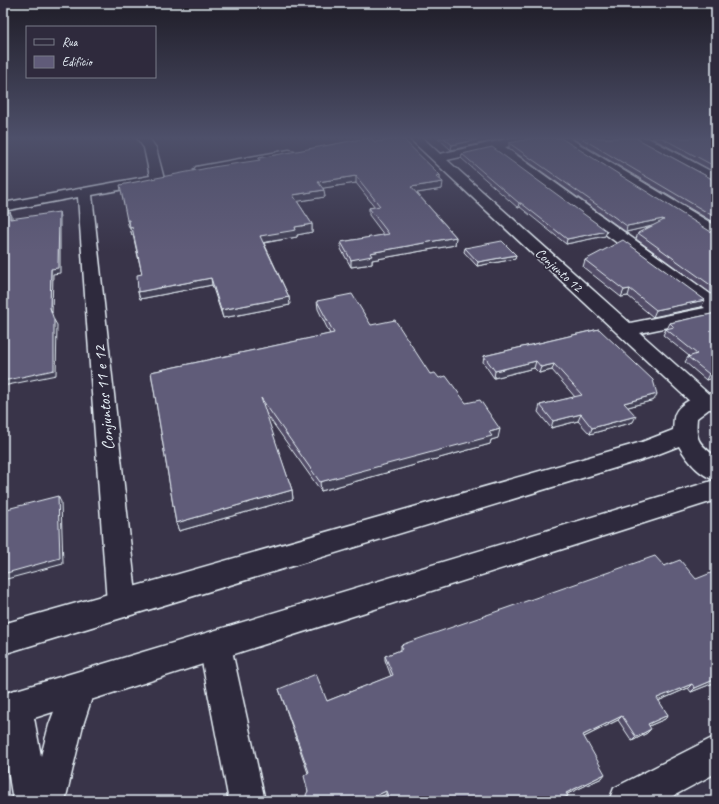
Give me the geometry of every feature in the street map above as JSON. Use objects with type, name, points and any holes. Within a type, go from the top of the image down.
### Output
[{"type":"street","points":[[3,207],[172,176]]},
{"type":"street","name":"Conjunto 12","points":[[456,176],[625,330],[710,402]]},
{"type":"street","points":[[536,176],[716,307]]},
{"type":"street","points":[[622,176],[716,233]]},
{"type":"street","name":"Conjuntos 11 e 12","points":[[85,192],[122,603]]},
{"type":"street","points":[[625,330],[716,310]]},
{"type":"street","points":[[710,402],[686,415],[684,435],[695,453],[716,471]]},
{"type":"street","points":[[3,639],[648,449],[684,435]]},
{"type":"street","points":[[31,801],[9,709],[716,490]]},
{"type":"street","points":[[215,646],[248,801]]},
{"type":"street","points":[[47,801],[64,731],[79,688]]},
{"type":"street","points":[[627,801],[716,754]]},
{"type":"building","points":[[169,176],[438,176],[436,176],[443,182],[411,187],[456,237],[370,253],[372,256],[351,260],[341,242],[389,234],[369,208],[380,206],[356,176],[318,182],[324,190],[293,195],[312,224],[295,227],[296,230],[260,236],[289,297],[221,310],[211,278],[138,292],[137,275],[142,274],[132,227],[130,228],[129,220],[127,220],[120,185]]},
{"type":"building","points":[[487,176],[531,176],[607,231],[567,239],[519,203]]},
{"type":"building","points":[[555,176],[621,176],[716,235],[716,289],[638,233],[664,220],[663,219],[627,226]]},
{"type":"building","points":[[644,176],[706,176],[716,180],[716,215],[713,216]]},
{"type":"building","points":[[10,212],[10,219],[59,212],[58,268],[51,269],[50,308],[54,320],[54,370],[3,381],[3,213]]},
{"type":"building","points":[[623,240],[705,300],[656,310],[630,289],[624,290],[585,260]]},
{"type":"building","points":[[502,241],[516,255],[478,262],[465,248]]},
{"type":"building","points":[[352,294],[371,325],[395,320],[430,374],[435,373],[439,378],[446,376],[466,403],[480,400],[500,429],[489,432],[492,436],[320,482],[261,398],[292,490],[176,523],[151,372],[334,333],[317,301]]},
{"type":"building","points":[[716,313],[716,372],[709,374],[688,357],[697,354],[666,329],[674,327],[670,323]]},
{"type":"building","points":[[599,329],[653,380],[657,394],[624,403],[636,416],[592,428],[581,414],[553,421],[540,405],[582,395],[554,364],[541,367],[536,361],[495,371],[484,356]]},
{"type":"building","points":[[58,496],[60,558],[3,574],[3,510]]},
{"type":"building","points":[[655,556],[664,566],[680,560],[696,579],[716,571],[716,679],[695,688],[692,684],[657,698],[668,715],[648,724],[651,729],[636,737],[622,716],[583,735],[605,774],[566,793],[568,796],[555,801],[456,801],[456,799],[452,801],[390,801],[386,791],[365,801],[307,801],[306,795],[308,791],[304,776],[309,772],[279,689],[316,674],[327,701],[393,675],[385,656],[403,649],[401,645]]}]
